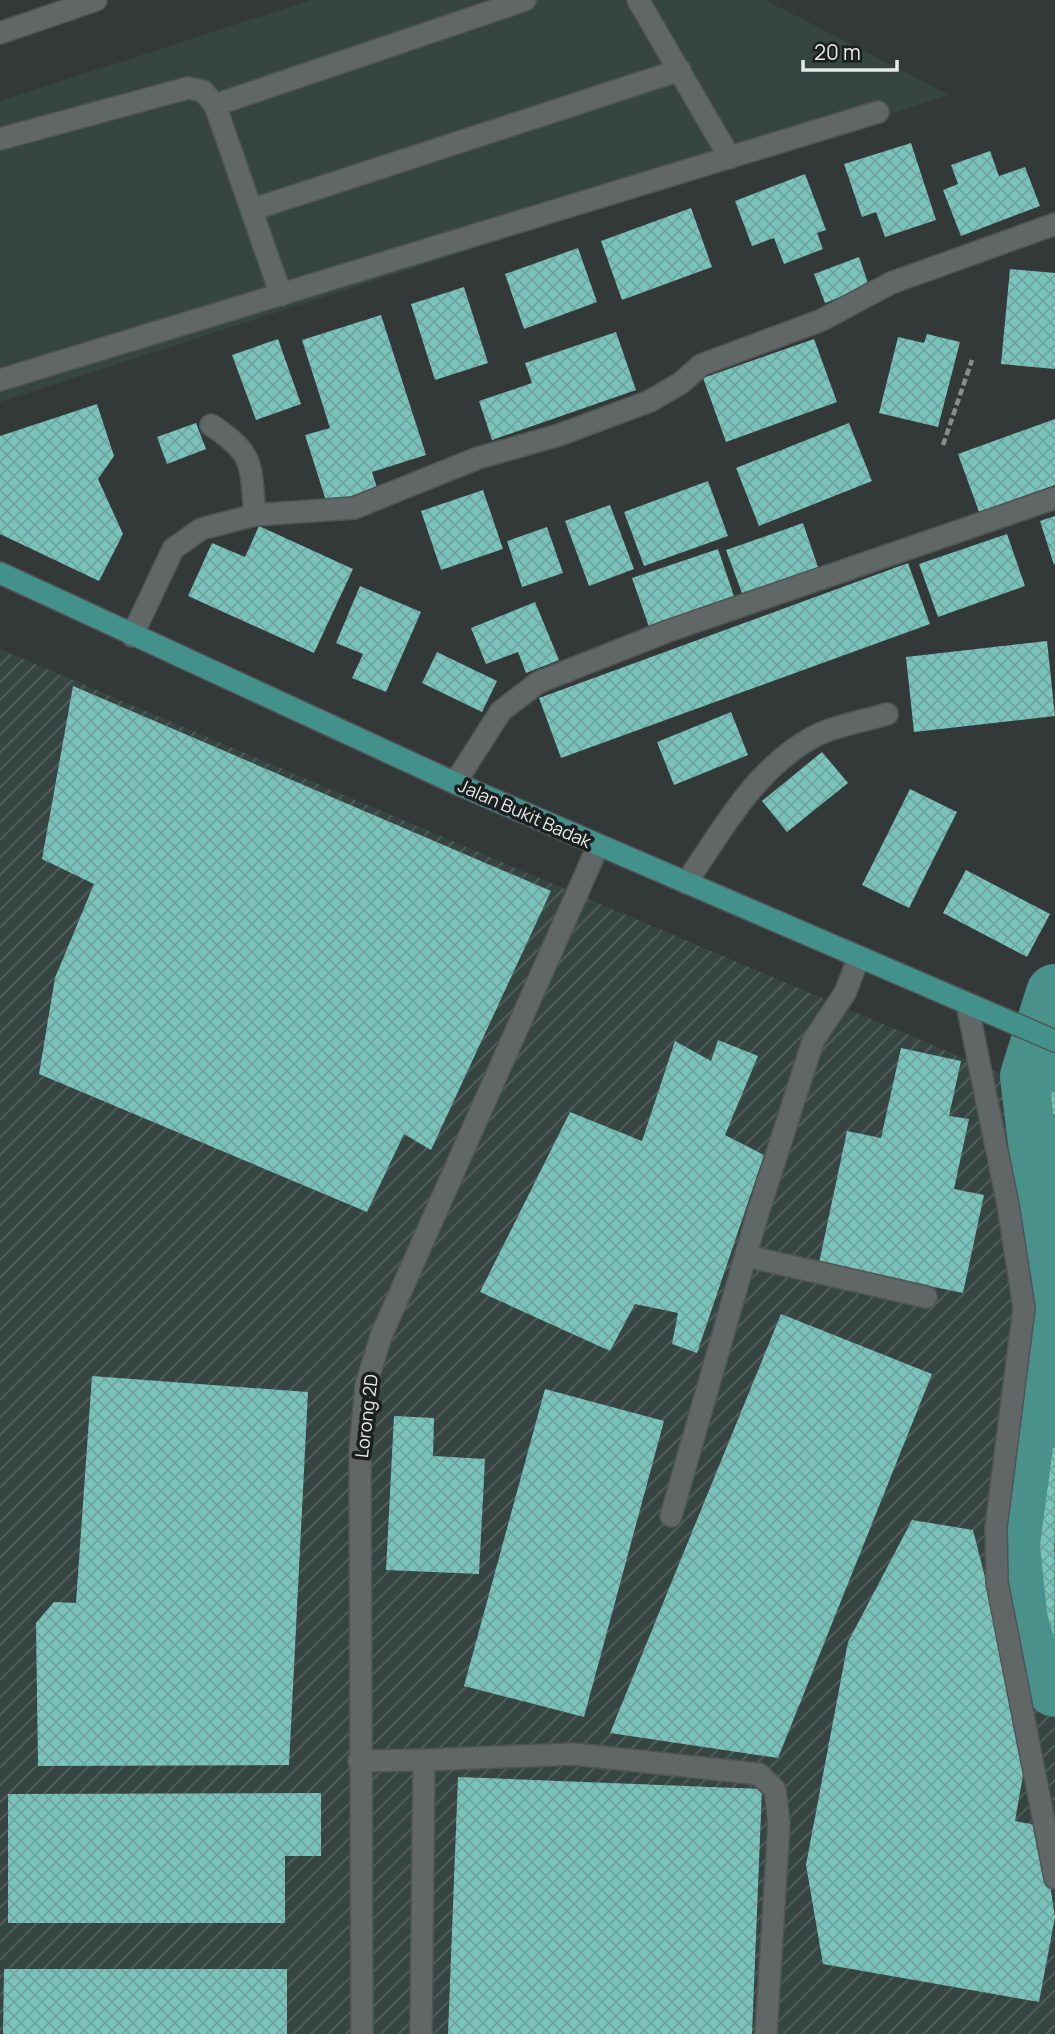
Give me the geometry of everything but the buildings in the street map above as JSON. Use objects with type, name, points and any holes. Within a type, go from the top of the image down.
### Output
[{"type":"main road","name":"Jalan Bukit Badak","points":[[0,573],[455,783],[1055,1041]]},
{"type":"street","points":[[0,33],[96,0]]},
{"type":"street","points":[[215,105],[525,0]]},
{"type":"street","points":[[638,0],[730,158]]},
{"type":"street","points":[[251,210],[680,70]]},
{"type":"street","points":[[0,139],[188,88],[202,92],[215,105],[281,295]]},
{"type":"street","points":[[0,380],[878,112]]},
{"type":"street","points":[[132,636],[173,549],[201,529],[255,515],[354,508],[478,458],[559,435],[650,401],[681,383],[701,365],[822,320],[891,283],[1055,224]]},
{"type":"street","points":[[211,425],[238,443],[249,460],[255,515]]},
{"type":"street","points":[[455,783],[501,711],[539,682],[668,631],[1055,498]]},
{"type":"street","points":[[686,883],[755,783],[780,758],[818,734],[887,715]]},
{"type":"street","name":"Lorong 2D","points":[[362,2034],[360,1451],[366,1385],[381,1336],[598,846]]},
{"type":"street","points":[[671,1516],[746,1256],[813,1041],[845,993],[859,957]]},
{"type":"street","points":[[968,1004],[1008,1205],[1024,1308],[996,1527],[998,1582],[1055,1878]]},
{"type":"street","points":[[746,1256],[926,1297]]},
{"type":"street","points":[[359,1761],[573,1754],[759,1774],[775,1790],[779,1823],[766,2034]]},
{"type":"street","points":[[421,2034],[424,1760]]},
{"type":"path","points":[[943,445],[972,360]]},
{"type":"shaded area","points":[[311,0],[766,0],[949,95],[0,402],[0,101]]},
{"type":"shaded area","points":[[0,649],[1055,1097],[1055,2034],[0,2034]]},
{"type":"waterway","points":[[1055,993],[1029,1076],[1055,1293]]},
{"type":"waterway","points":[[1055,1307],[1024,1551],[1055,1688]]}]
